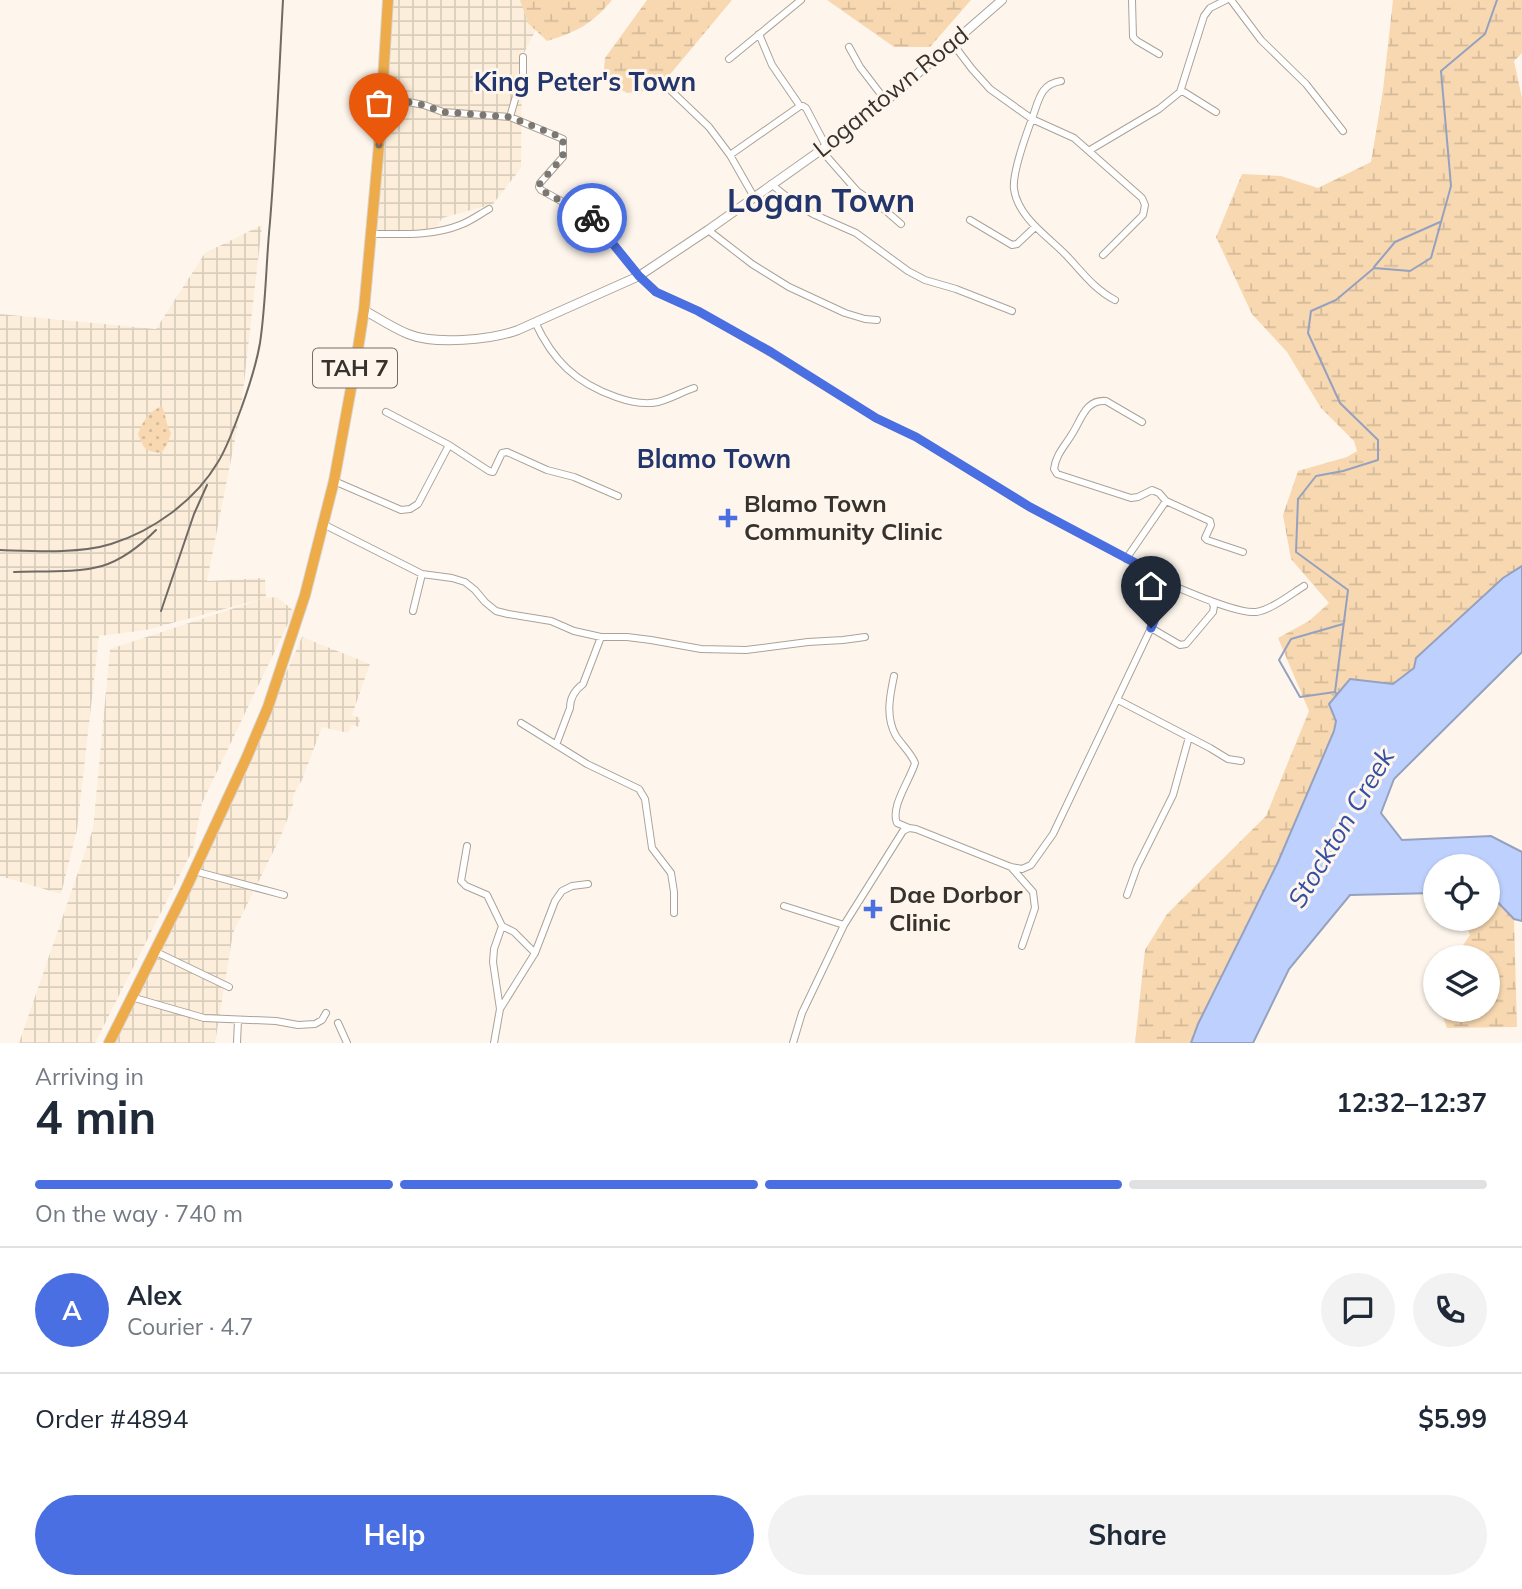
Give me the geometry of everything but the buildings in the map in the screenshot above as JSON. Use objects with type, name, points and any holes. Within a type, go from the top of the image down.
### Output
[{"type":"highway","name":"TAH 7","points":[[108,1043],[238,778],[268,707],[305,595],[334,481],[364,310],[372,234],[388,0]]},
{"type":"street","points":[[729,59],[801,0]]},
{"type":"street","name":"Logantown Road","points":[[364,310],[406,334],[427,340],[503,334],[639,276],[824,148],[886,101],[1002,0]]},
{"type":"street","points":[[1132,0],[1133,37],[1159,54]]},
{"type":"street","points":[[1090,150],[1159,109],[1180,92],[1204,16],[1210,8],[1226,0]]},
{"type":"street","points":[[1231,0],[1261,40],[1306,84],[1343,131]]},
{"type":"street","points":[[759,34],[772,65],[800,106],[806,108],[824,148],[857,191],[901,224]]},
{"type":"street","points":[[953,44],[990,89],[1032,119],[1074,138],[1139,194],[1145,205],[1144,212],[1103,255]]},
{"type":"street","points":[[849,47],[865,75],[886,101]]},
{"type":"street","points":[[510,117],[523,80],[523,57]]},
{"type":"street","points":[[1061,81],[1049,84],[1044,90],[1016,172],[1014,191],[1035,227],[1094,285],[1115,300]]},
{"type":"street","points":[[666,85],[709,127],[730,155],[754,197]]},
{"type":"street","points":[[1180,92],[1216,113]]},
{"type":"street","points":[[382,97],[424,105],[443,112],[510,117],[563,138],[563,157],[539,187],[592,218],[639,276],[656,292],[698,311],[771,352],[876,418],[916,437],[1019,501],[1162,577],[1167,583],[1247,612],[1265,610],[1304,586]]},
{"type":"street","points":[[730,155],[800,106]]},
{"type":"street","points":[[771,184],[796,205],[856,233],[908,271],[925,280],[1012,311]]},
{"type":"street","points":[[372,234],[444,230],[469,221],[489,209]]},
{"type":"street","points":[[970,220],[1012,245],[1017,244],[1035,227]]},
{"type":"street","points":[[708,230],[752,264],[789,286],[845,313],[877,320]]},
{"type":"street","points":[[535,322],[542,337],[564,365],[587,385],[622,399],[642,403],[660,402],[694,388]]},
{"type":"street","points":[[1142,422],[1106,401],[1091,405],[1082,413],[1073,433],[1060,450],[1054,469],[1057,474],[1130,498],[1139,497],[1152,490],[1159,493],[1166,500],[1210,521],[1205,538],[1207,540],[1242,552]]},
{"type":"street","points":[[386,412],[449,445],[489,471],[493,472],[504,452],[618,496]]},
{"type":"street","points":[[334,481],[401,510],[410,509],[418,504],[449,445]]},
{"type":"street","points":[[1126,559],[1166,500]]},
{"type":"street","points":[[323,524],[422,574],[465,582],[496,611],[551,621],[574,631],[601,637],[628,637],[701,649],[746,650],[865,637]]},
{"type":"street","points":[[413,611],[422,574]]},
{"type":"street","points":[[894,676],[889,702],[892,726],[915,763],[896,810],[894,818],[897,823],[1022,869],[1031,865],[1053,834],[1151,628],[1167,583]]},
{"type":"street","points":[[1151,628],[1180,645],[1186,644],[1213,612],[1211,601]]},
{"type":"street","points":[[556,745],[570,702],[583,684],[601,637]]},
{"type":"street","points":[[1118,700],[1222,756],[1241,761]]},
{"type":"street","points":[[521,723],[587,764],[643,793],[652,848],[671,873],[674,913]]},
{"type":"street","points":[[1127,895],[1137,867],[1173,795],[1189,737]]},
{"type":"street","points":[[793,1043],[802,1013],[844,925],[900,835],[909,828]]},
{"type":"street","points":[[467,846],[461,881],[487,895],[502,926],[514,932],[535,953]]},
{"type":"street","points":[[1011,867],[1033,892],[1035,908],[1022,946]]},
{"type":"street","points":[[194,871],[284,895]]},
{"type":"street","points":[[500,1009],[535,953],[555,901],[562,891],[572,886],[588,884]]},
{"type":"street","points":[[784,906],[844,925]]},
{"type":"street","points":[[494,1043],[500,1009],[493,962],[494,949],[502,926]]},
{"type":"street","points":[[154,951],[229,986]]},
{"type":"street","points":[[131,997],[204,1018],[276,1021],[298,1025],[316,1024],[326,1013]]},
{"type":"street","points":[[237,1043],[238,1020]]},
{"type":"street","points":[[338,1023],[347,1043]]},
{"type":"shaded area","points":[[388,0],[523,0],[543,16],[522,57],[521,168],[493,204],[442,218],[435,230],[373,233]]},
{"type":"shaded area","points":[[262,225],[241,409],[207,581],[265,578],[266,598],[277,597],[294,611],[202,803],[193,849],[95,1043],[19,1043],[93,829],[110,649],[265,598],[146,630],[99,636],[77,830],[61,894],[0,876],[0,314],[156,329],[205,253]]},
{"type":"shaded area","points":[[302,637],[370,664],[352,715],[360,718],[359,727],[352,725],[348,733],[322,727],[302,780],[293,795],[293,805],[280,838],[233,933],[215,1043],[115,1043],[201,865]]},
{"type":"green space","points":[[520,0],[612,0],[583,26],[547,41],[528,23]]},
{"type":"green space","points":[[647,0],[732,0],[657,90],[627,93],[603,80],[605,58]]},
{"type":"green space","points":[[827,0],[971,0],[930,47],[894,47]]},
{"type":"green space","points":[[1393,0],[1522,0],[1522,53],[1514,61],[1522,98],[1522,566],[1503,578],[1417,658],[1414,668],[1393,685],[1350,679],[1329,704],[1336,721],[1334,731],[1278,862],[1191,1043],[1135,1043],[1145,950],[1167,914],[1266,816],[1309,711],[1278,638],[1309,621],[1329,603],[1291,559],[1283,515],[1298,471],[1347,457],[1357,451],[1354,441],[1321,408],[1287,352],[1252,314],[1216,237],[1242,174],[1281,176],[1318,188],[1371,162],[1383,90]]},
{"type":"green space","points":[[162,406],[171,433],[161,453],[145,448],[138,434],[147,417]]},
{"type":"green space","points":[[1500,904],[1514,919],[1517,1027],[1447,1028],[1445,1022],[1500,1022],[1500,945],[1463,945],[1470,935],[1468,931],[1500,931]]},
{"type":"water","name":"Stockton Creek","points":[[1522,566],[1522,652],[1394,779],[1381,813],[1402,840],[1491,836],[1522,852],[1522,921],[1514,919],[1500,904],[1500,854],[1423,854],[1423,893],[1350,895],[1289,969],[1253,1043],[1191,1043],[1278,862],[1334,731],[1336,721],[1329,704],[1350,679],[1393,684],[1414,668],[1416,658],[1503,578]]},
{"type":"waterway","points":[[1337,694],[1335,692],[1348,590],[1296,552],[1298,499],[1316,476],[1378,460],[1378,440],[1340,403],[1308,333],[1311,311],[1336,300],[1374,268],[1410,271],[1431,258],[1451,186],[1441,71],[1485,34],[1497,0]]},
{"type":"waterway","points":[[1374,267],[1395,242],[1440,222]]},
{"type":"waterway","points":[[1335,692],[1300,697],[1279,660],[1291,639],[1343,624]]},
{"type":"railway","points":[[0,550],[85,549],[127,538],[157,523],[185,502],[209,476],[222,456],[247,393],[260,343],[274,167],[283,0]]},
{"type":"railway","points":[[161,611],[194,514],[207,485]]},
{"type":"railway","points":[[14,572],[70,571],[102,566],[131,551],[156,530]]},
{"type":"way so far","points":[[379,145],[382,97],[424,105],[443,112],[510,117],[563,138],[563,157],[539,187],[592,218]]},
{"type":"place","name":"Blamo Town Community Clinic","points":[[728,518]]},
{"type":"place","name":"Dae Dorbor Clinic","points":[[873,909]]},
{"type":"district","name":"King Peter's Town","points":[[585,82]]},
{"type":"district","name":"Logan Town","points":[[821,201]]},
{"type":"district","name":"Blamo Town","points":[[714,459]]},
{"type":"route","points":[[592,218],[639,276],[656,292],[698,311],[771,352],[876,418],[916,437],[1030,507],[1162,577],[1167,583],[1166,592],[1151,628]]}]
